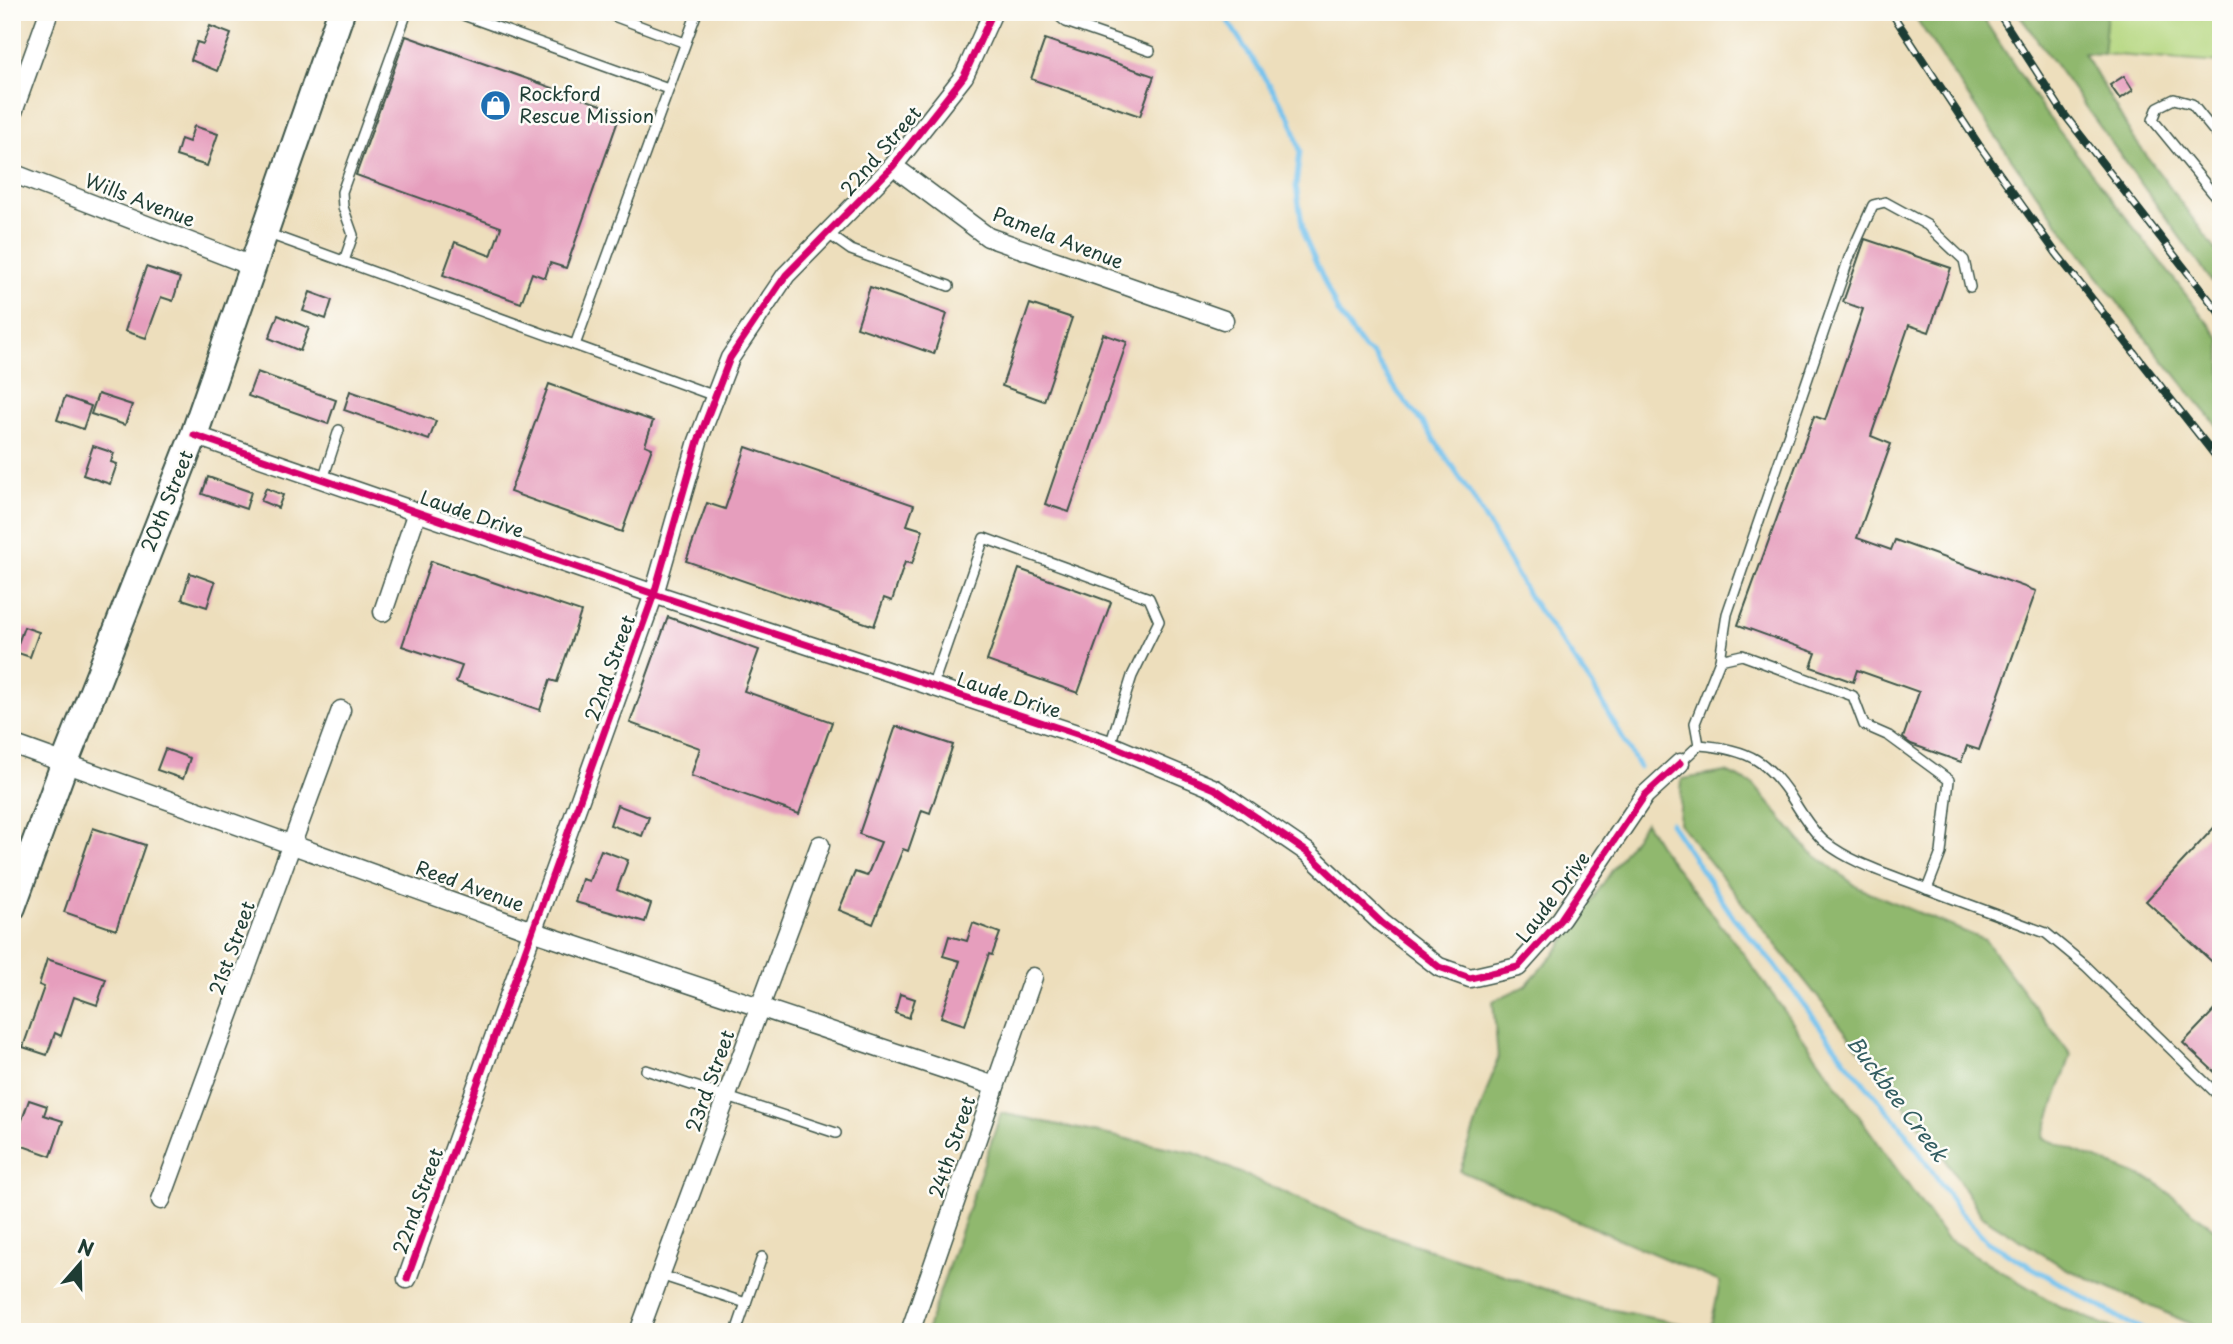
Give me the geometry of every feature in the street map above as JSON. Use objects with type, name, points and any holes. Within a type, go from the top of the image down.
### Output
[{"type":"street","points":[[12,115],[49,12]]},
{"type":"street","name":"20th Street","points":[[12,907],[65,762],[194,435],[341,12]]},
{"type":"street","name":"22nd Street","points":[[407,1279],[654,594],[698,441],[730,358],[786,275],[893,166],[964,76],[993,12]]},
{"type":"street","name":"Pamela Avenue","points":[[893,166],[988,237],[1224,320]]},
{"type":"street","name":"Wills Avenue","points":[[12,173],[252,266]]},
{"type":"street","name":"Laude Drive","points":[[194,435],[654,594],[1110,744],[1215,789],[1307,852],[1382,923],[1439,967],[1470,978],[1518,967],[1561,919],[1646,795],[1680,763]]},
{"type":"street","points":[[383,612],[417,512]]},
{"type":"street","name":"21st Street","points":[[161,1200],[341,710]]},
{"type":"street","name":"Reed Avenue","points":[[12,744],[532,930],[995,1086]]},
{"type":"street","name":"23rd Street","points":[[639,1332],[820,845]]},
{"type":"street","name":"24th Street","points":[[910,1332],[1033,977]]},
{"type":"lane","points":[[344,261],[354,234],[343,207],[342,192],[407,12]]},
{"type":"lane","points":[[455,12],[668,89]]},
{"type":"lane","points":[[604,12],[685,43]]},
{"type":"lane","points":[[575,345],[697,12]]},
{"type":"lane","points":[[1055,12],[1066,22],[1150,51]]},
{"type":"lane","points":[[2221,140],[2192,104],[2174,99],[2158,107],[2152,120],[2221,203]]},
{"type":"lane","points":[[1699,745],[1695,723],[1720,660],[1727,614],[1849,258],[1873,205],[1885,202],[1927,225],[1964,260],[1970,287]]},
{"type":"lane","points":[[264,232],[715,396]]},
{"type":"lane","points":[[827,233],[851,250],[949,286]]},
{"type":"lane","points":[[323,479],[339,430]]},
{"type":"lane","points":[[932,687],[984,538],[1149,598],[1159,621],[1132,676],[1110,744]]},
{"type":"lane","points":[[1720,660],[1742,654],[1853,696],[1864,724],[1889,736],[1950,780],[1941,853],[1927,888]]},
{"type":"lane","points":[[1680,763],[1699,745],[1732,748],[1760,761],[1785,787],[1822,840],[1848,858],[2046,933],[2086,966],[2221,1098]]},
{"type":"lane","points":[[646,1070],[836,1133]]},
{"type":"lane","points":[[736,1332],[762,1257]]},
{"type":"lane","points":[[660,1275],[746,1303]]},
{"type":"green space","points":[[1912,12],[1979,12],[2046,114],[2221,340],[2221,430],[2060,226],[1984,120]]},
{"type":"green space","points":[[2017,12],[2107,12],[2103,54],[2084,53],[2132,136],[2221,257],[2221,294]]},
{"type":"green space","points":[[2107,12],[2221,12],[2221,63],[2103,54]]},
{"type":"green space","points":[[1726,772],[1754,785],[1807,849],[1859,888],[1985,940],[2071,1055],[2043,1138],[2155,1182],[2221,1234],[2221,1332],[2209,1332],[2065,1268],[1982,1216],[1938,1148],[1679,823],[1682,779]]},
{"type":"green space","points":[[1645,822],[1662,850],[1743,953],[1945,1237],[2059,1306],[2122,1332],[926,1332],[1001,1113],[1195,1153],[1361,1226],[1595,1306],[1710,1330],[1720,1282],[1460,1171],[1498,1058],[1493,1001],[1525,986],[1557,951]]},
{"type":"building","points":[[210,26],[231,34],[217,71],[191,60],[197,42],[203,44]]},
{"type":"building","points":[[406,36],[621,112],[566,268],[550,263],[545,278],[532,273],[521,303],[443,275],[455,242],[491,256],[501,227],[356,175]]},
{"type":"building","points":[[1045,39],[1154,76],[1140,116],[1031,79]]},
{"type":"building","points":[[2124,76],[2133,90],[2120,99],[2110,85]]},
{"type":"building","points":[[194,126],[218,134],[207,166],[176,156],[181,139],[189,142]]},
{"type":"building","points":[[1865,239],[1951,268],[1929,332],[1909,325],[1871,436],[1891,444],[1857,538],[1891,550],[1895,540],[2036,591],[1979,750],[1967,746],[1961,762],[1911,744],[1903,738],[1919,692],[1857,670],[1853,682],[1811,667],[1816,653],[1738,625],[1814,416],[1825,420],[1863,309],[1843,302]]},
{"type":"building","points":[[146,267],[180,278],[173,301],[161,297],[146,338],[125,331]]},
{"type":"building","points":[[870,287],[947,314],[934,354],[857,327]]},
{"type":"building","points":[[310,292],[332,300],[326,319],[303,311]]},
{"type":"building","points":[[1030,304],[1072,318],[1044,401],[1002,386]]},
{"type":"building","points":[[278,315],[309,328],[300,351],[269,338]]},
{"type":"building","points":[[1103,334],[1127,342],[1069,512],[1045,504]]},
{"type":"building","points":[[257,372],[336,400],[328,424],[248,396]]},
{"type":"building","points":[[549,384],[653,421],[645,445],[652,448],[622,532],[510,492]]},
{"type":"building","points":[[350,391],[436,421],[429,440],[344,410]]},
{"type":"building","points":[[98,394],[132,405],[125,425],[91,414]]},
{"type":"building","points":[[65,397],[91,406],[83,429],[57,420]]},
{"type":"building","points":[[93,446],[114,453],[111,462],[117,464],[110,484],[83,475]]},
{"type":"building","points":[[746,447],[914,505],[907,525],[923,530],[912,564],[905,562],[892,601],[884,598],[874,626],[686,561],[707,503],[725,509]]},
{"type":"building","points":[[208,477],[251,492],[246,509],[202,494]]},
{"type":"building","points":[[266,488],[283,495],[278,508],[261,501]]},
{"type":"building","points":[[431,561],[581,612],[557,682],[550,680],[540,710],[456,682],[462,666],[402,646]]},
{"type":"building","points":[[1019,569],[1111,602],[1078,693],[987,661]]},
{"type":"building","points":[[190,573],[215,582],[207,607],[182,599]]},
{"type":"building","points":[[668,617],[759,650],[744,691],[832,722],[799,814],[691,776],[700,748],[630,723]]},
{"type":"building","points":[[24,627],[39,632],[30,657],[15,652]]},
{"type":"building","points":[[896,726],[953,745],[930,813],[922,810],[908,851],[903,849],[873,924],[839,910],[855,872],[867,876],[881,842],[859,834]]},
{"type":"building","points":[[165,749],[190,758],[183,779],[157,770]]},
{"type":"building","points":[[617,805],[649,817],[642,836],[610,825]]},
{"type":"building","points":[[2221,820],[2221,970],[2146,901]]},
{"type":"building","points":[[93,828],[145,845],[116,930],[64,912]]},
{"type":"building","points":[[601,850],[628,860],[617,890],[651,904],[645,922],[575,902],[582,879],[589,881]]},
{"type":"building","points":[[973,923],[1000,933],[992,955],[989,954],[965,1025],[941,1017],[960,961],[943,956],[949,936],[967,941]]},
{"type":"building","points":[[47,959],[106,979],[97,1005],[74,997],[61,1036],[55,1033],[47,1055],[23,1047],[44,987],[39,985]]},
{"type":"building","points":[[900,994],[915,999],[909,1018],[895,1013]]},
{"type":"building","points":[[2221,1003],[2221,1078],[2183,1043]]},
{"type":"building","points":[[29,1100],[47,1106],[44,1115],[63,1121],[51,1156],[14,1143]]},
{"type":"waterway","points":[[1222,12],[1291,119],[1300,151],[1296,186],[1304,236],[1338,312],[1423,423],[1472,496],[1530,598],[1592,685],[1639,767]]},
{"type":"waterway","name":"Buckbee Creek","points":[[1670,823],[1734,918],[1773,963],[1845,1060],[1901,1126],[1960,1212],[1988,1242],[2130,1324],[2152,1332]]},
{"type":"railway","points":[[1891,12],[1979,145],[2056,253],[2221,463]]},
{"type":"railway","points":[[1998,12],[2064,114],[2221,315]]},
{"type":"cycle path","points":[[407,1279],[654,594],[698,441],[730,358],[786,275],[893,166],[964,76],[993,12]]},
{"type":"cycle path","points":[[194,435],[654,594],[1110,745],[1215,789],[1307,852],[1382,923],[1439,967],[1470,978],[1518,967],[1561,919],[1645,795],[1680,763]]},
{"type":"place","name":"Rockford Rescue Mission","points":[[496,105]]}]
